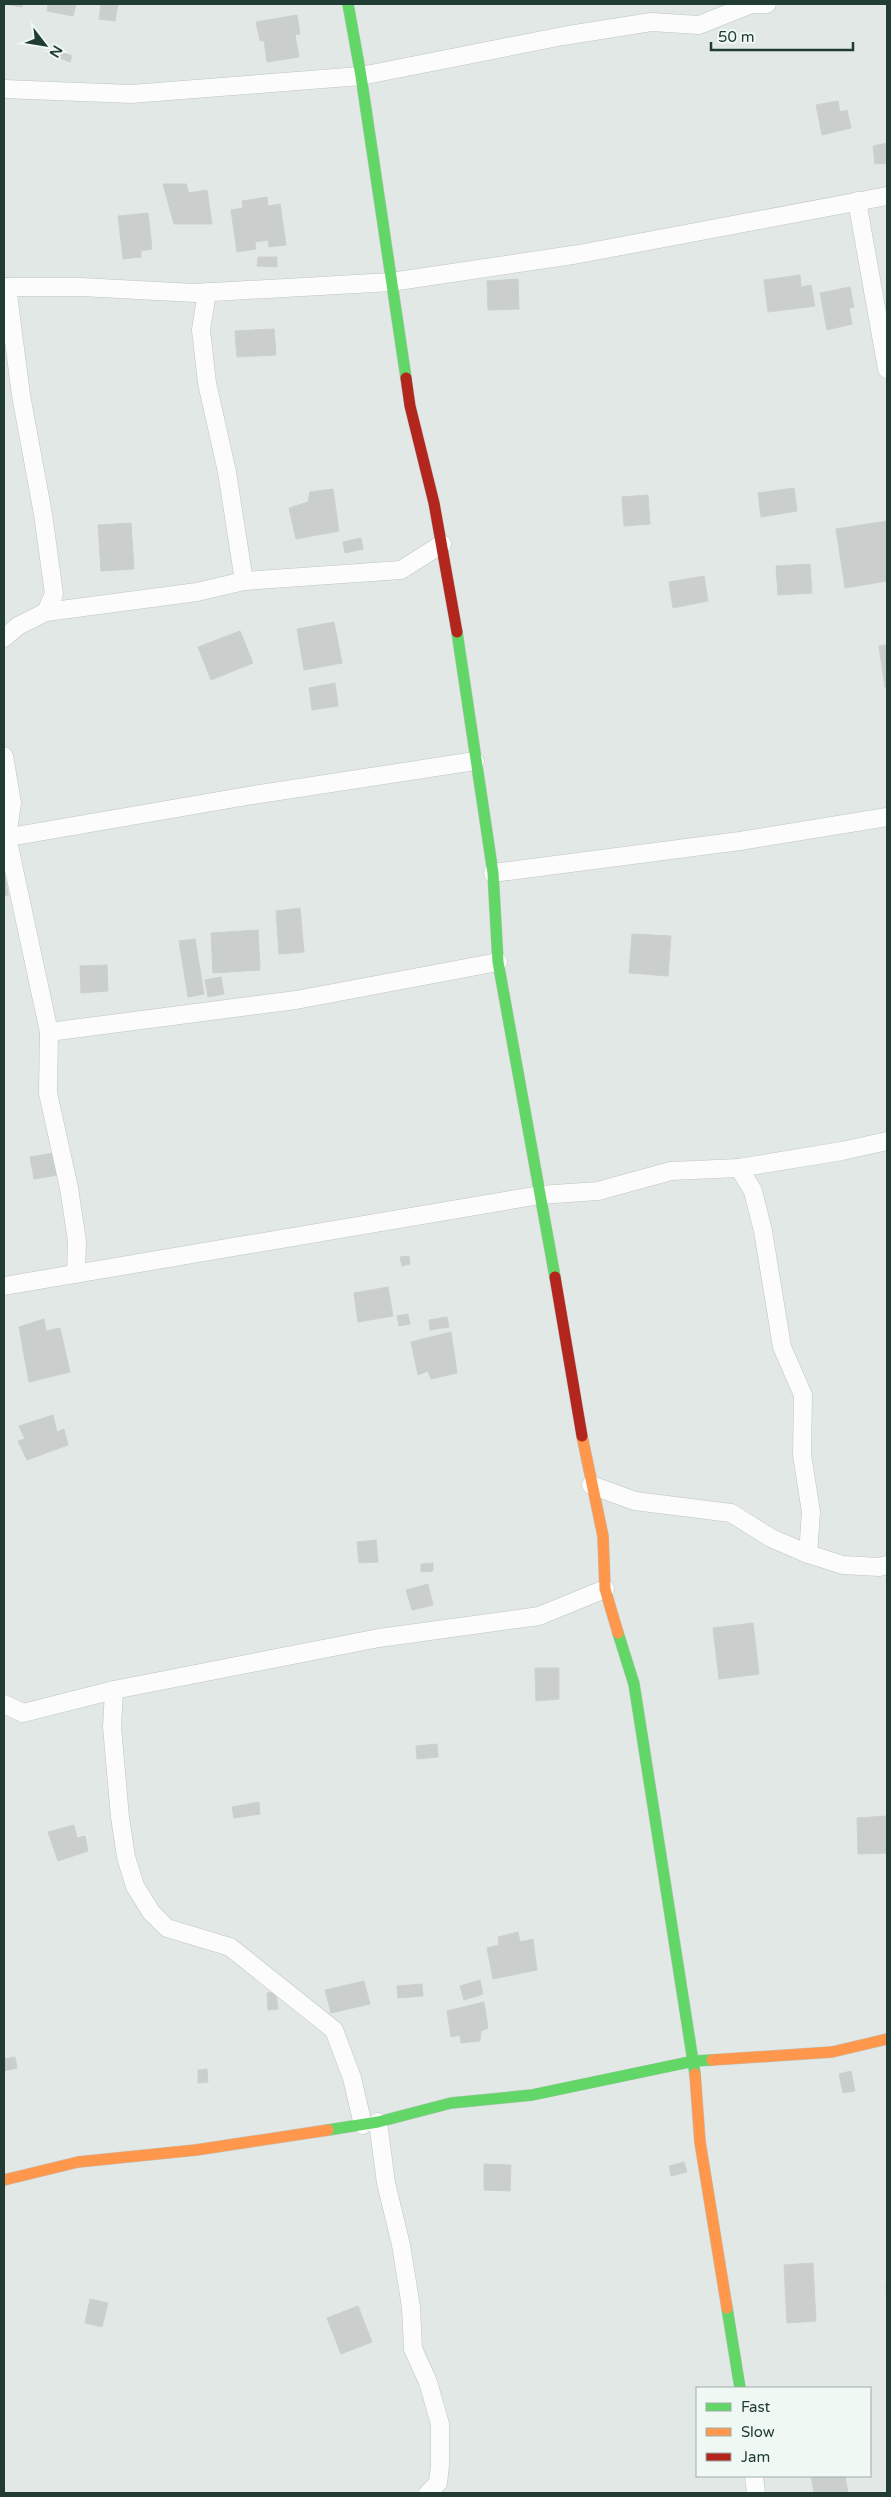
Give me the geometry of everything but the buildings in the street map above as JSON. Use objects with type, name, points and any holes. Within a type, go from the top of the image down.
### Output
[{"type":"street","points":[[348,4],[361,76],[410,406],[434,503],[463,664],[475,761],[493,873],[498,962],[591,1486],[603,1536],[605,1589],[634,1684],[694,2061],[700,2142],[740,2387]]},
{"type":"street","points":[[4,89],[131,94],[361,76],[563,36],[651,22],[699,25],[752,4],[766,4]]},
{"type":"street","points":[[46,612],[54,594],[52,572],[21,395],[6,288],[81,287],[206,292],[391,282],[578,254],[887,196]]},
{"type":"street","points":[[857,201],[887,369]]},
{"type":"street","points":[[206,292],[201,330],[206,383],[227,472],[244,581]]},
{"type":"street","points":[[4,638],[18,626],[46,612],[197,592],[244,581],[401,570],[442,544]]},
{"type":"street","points":[[4,756],[12,803],[5,837],[49,1032],[48,1093],[69,1188],[77,1240],[76,1274]]},
{"type":"street","points":[[5,837],[247,796],[475,761]]},
{"type":"street","points":[[493,873],[740,841],[887,816]]},
{"type":"street","points":[[49,1032],[296,1000],[498,962]]},
{"type":"street","points":[[4,1286],[540,1195],[598,1191],[671,1171],[740,1168],[842,1151],[887,1140]]},
{"type":"street","points":[[740,1168],[753,1191],[763,1231],[782,1347],[803,1396],[802,1454],[811,1512],[808,1554]]},
{"type":"street","points":[[591,1486],[635,1502],[731,1513],[771,1538],[808,1554],[842,1565],[879,1567],[887,1565]]},
{"type":"street","points":[[4,1704],[23,1713],[114,1690],[379,1638],[539,1616],[605,1589]]},
{"type":"street","points":[[114,1690],[112,1726],[120,1817],[126,1857],[135,1886],[151,1912],[167,1928],[230,1947],[334,2030],[370,2124],[386,2183],[401,2245],[411,2307],[413,2349],[428,2382],[440,2424],[438,2483],[428,2493]]},
{"type":"street","points":[[4,2180],[78,2162],[196,2150],[370,2124],[451,2103],[532,2095],[694,2061],[832,2052],[887,2039]]},
{"type":"street","points":[[754,2477],[756,2493]]},
{"type":"traffic: fast","points":[[348,4],[361,76],[406,378]]},
{"type":"traffic: fast","points":[[457,632],[493,873],[498,962],[555,1277]]},
{"type":"traffic: fast","points":[[618,1633],[634,1684],[695,2074]]},
{"type":"traffic: fast","points":[[328,2130],[378,2122],[451,2103],[532,2095],[694,2061],[712,2060]]},
{"type":"traffic: fast","points":[[727,2308],[740,2387]]},
{"type":"traffic: slow","points":[[582,1436],[603,1536],[605,1589],[618,1633]]},
{"type":"traffic: slow","points":[[712,2060],[832,2052],[887,2039]]},
{"type":"traffic: slow","points":[[695,2074],[700,2142],[727,2308]]},
{"type":"traffic: slow","points":[[4,2180],[78,2162],[196,2150],[328,2130]]},
{"type":"traffic: jam","points":[[406,378],[410,406],[434,503],[457,632]]},
{"type":"traffic: jam","points":[[555,1277],[582,1436]]}]
